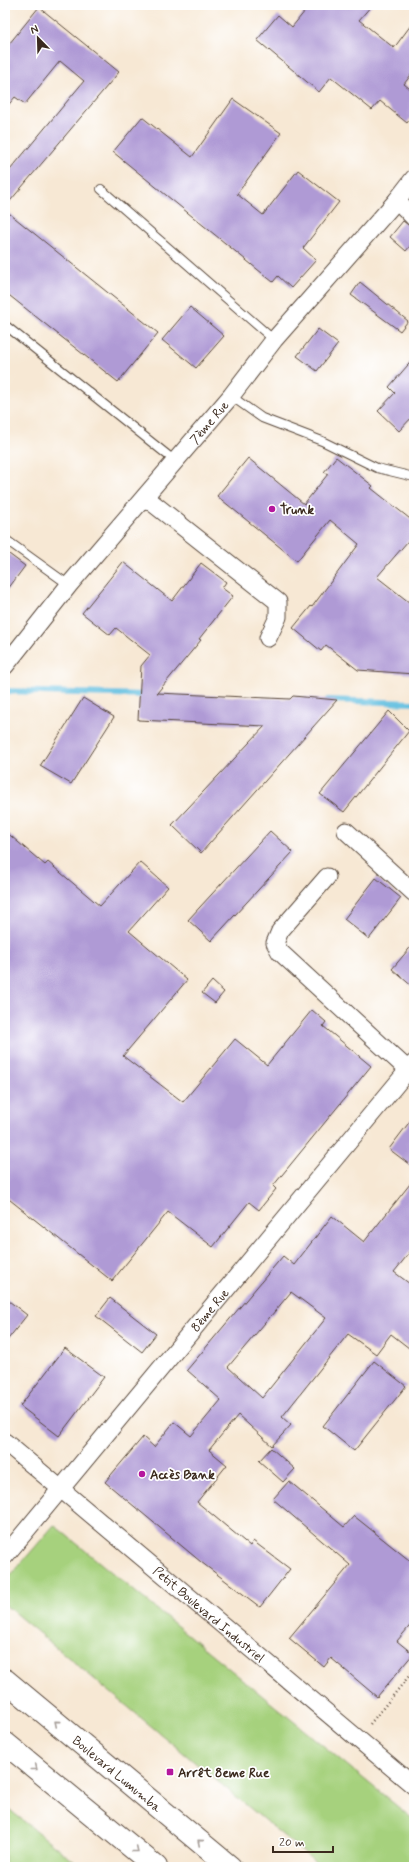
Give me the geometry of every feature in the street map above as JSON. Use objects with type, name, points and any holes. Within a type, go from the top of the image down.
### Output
[{"type":"highway","name":"Boulevard Lumumba","points":[[5,1680],[230,1867]]},
{"type":"highway","points":[[5,1743],[156,1867]]},
{"type":"street","name":"7ème Rue","points":[[7,663],[69,585],[231,396],[274,340],[397,200],[414,178]]},
{"type":"street","points":[[397,200],[414,218]]},
{"type":"street","points":[[145,498],[278,602],[278,617],[268,638]]},
{"type":"street","points":[[346,830],[414,892]]},
{"type":"street","points":[[327,877],[280,931],[275,943],[280,952],[411,1066]]},
{"type":"street","name":"8ème Rue","points":[[5,1556],[411,1066]]},
{"type":"street","name":"Petit Boulevard Industriel","points":[[5,1442],[62,1488],[414,1786]]},
{"type":"lane","points":[[101,189],[274,340]]},
{"type":"lane","points":[[5,325],[175,461]]},
{"type":"lane","points":[[231,396],[262,418],[322,441],[377,468],[414,477]]},
{"type":"lane","points":[[5,539],[69,585]]},
{"type":"path","points":[[358,1738],[414,1670]]},
{"type":"green space","points":[[54,1525],[414,1820],[414,1867],[321,1867],[5,1605],[5,1582]]},
{"type":"green space","points":[[5,1806],[81,1867],[5,1867]]},
{"type":"building","points":[[310,5],[372,5],[359,20],[394,48],[414,21],[414,71],[404,84],[414,92],[414,114],[407,123],[380,101],[372,110],[331,77],[319,92],[257,40],[278,15],[292,27]]},
{"type":"building","points":[[39,7],[119,72],[5,207],[5,176],[84,81],[60,61],[25,104],[15,97],[5,109],[5,49]]},
{"type":"building","points":[[233,99],[281,133],[237,194],[263,215],[298,170],[339,202],[303,248],[316,260],[291,288],[278,276],[273,282],[113,152],[142,117],[192,157]]},
{"type":"building","points":[[5,210],[158,333],[118,382],[5,292]]},
{"type":"building","points":[[403,221],[414,228],[414,241],[406,251],[390,237]]},
{"type":"building","points":[[360,282],[408,321],[400,331],[351,295]]},
{"type":"building","points":[[190,307],[224,336],[196,368],[162,340]]},
{"type":"building","points":[[318,329],[338,344],[317,371],[297,356]]},
{"type":"building","points":[[414,358],[414,415],[399,431],[378,411],[395,393],[389,387]]},
{"type":"building","points":[[336,457],[373,486],[371,488],[414,522],[414,534],[377,577],[414,606],[414,674],[358,670],[326,645],[321,651],[293,628],[311,606],[312,607],[359,544],[330,520],[297,561],[217,496],[248,458],[304,504],[328,474],[324,472]]},
{"type":"building","points":[[5,551],[25,566],[5,593]]},
{"type":"building","points":[[123,562],[172,601],[201,563],[226,582],[222,588],[233,596],[199,639],[201,640],[157,693],[290,699],[293,696],[337,700],[201,853],[172,825],[265,726],[138,720],[141,666],[150,655],[116,628],[110,635],[82,613]]},
{"type":"building","points":[[83,698],[114,717],[71,784],[40,766]]},
{"type":"building","points":[[389,711],[409,731],[344,812],[320,794]]},
{"type":"building","points":[[5,831],[45,865],[48,862],[100,906],[140,862],[168,887],[129,931],[187,980],[123,1056],[183,1102],[235,1039],[267,1065],[312,1010],[326,1022],[323,1026],[371,1066],[273,1186],[276,1189],[259,1210],[249,1202],[213,1247],[168,1212],[112,1281],[5,1196]]},
{"type":"building","points":[[270,831],[293,852],[211,941],[188,920]]},
{"type":"building","points":[[376,878],[401,898],[369,939],[344,919]]},
{"type":"building","points":[[414,943],[414,988],[392,969]]},
{"type":"building","points":[[212,981],[224,992],[215,1003],[202,993]]},
{"type":"building","points":[[414,1116],[414,1168],[389,1149]]},
{"type":"building","points":[[414,1179],[414,1247],[394,1272],[414,1287],[414,1352],[391,1334],[376,1354],[348,1334],[282,1417],[291,1425],[272,1446],[238,1415],[209,1450],[227,1465],[197,1502],[250,1546],[253,1541],[290,1569],[260,1607],[201,1562],[105,1482],[143,1437],[154,1447],[174,1422],[191,1436],[221,1400],[187,1370],[283,1256],[294,1265],[332,1216],[364,1242]],"holes":[[[291,1292],[326,1318],[262,1398],[228,1367]]]},
{"type":"building","points":[[5,1298],[27,1315],[5,1343]]},
{"type":"building","points":[[110,1298],[156,1334],[142,1352],[96,1316]]},
{"type":"building","points":[[65,1348],[104,1377],[59,1436],[20,1406]]},
{"type":"building","points":[[374,1361],[406,1386],[354,1451],[323,1426]]},
{"type":"building","points":[[271,1448],[295,1469],[283,1482],[259,1461]]},
{"type":"building","points":[[289,1481],[344,1527],[354,1516],[414,1564],[414,1621],[397,1641],[413,1654],[377,1697],[331,1658],[324,1667],[289,1638],[350,1565],[273,1499]]},
{"type":"waterway","points":[[5,691],[147,695]]},
{"type":"waterway","points":[[328,700],[414,703]]},
{"type":"place","name":"Trunk","points":[[272,509]]},
{"type":"place","name":"Accès Bank","points":[[142,1474]]},
{"type":"place","name":"Arrêt 8eme Rue","points":[[170,1772]]}]
